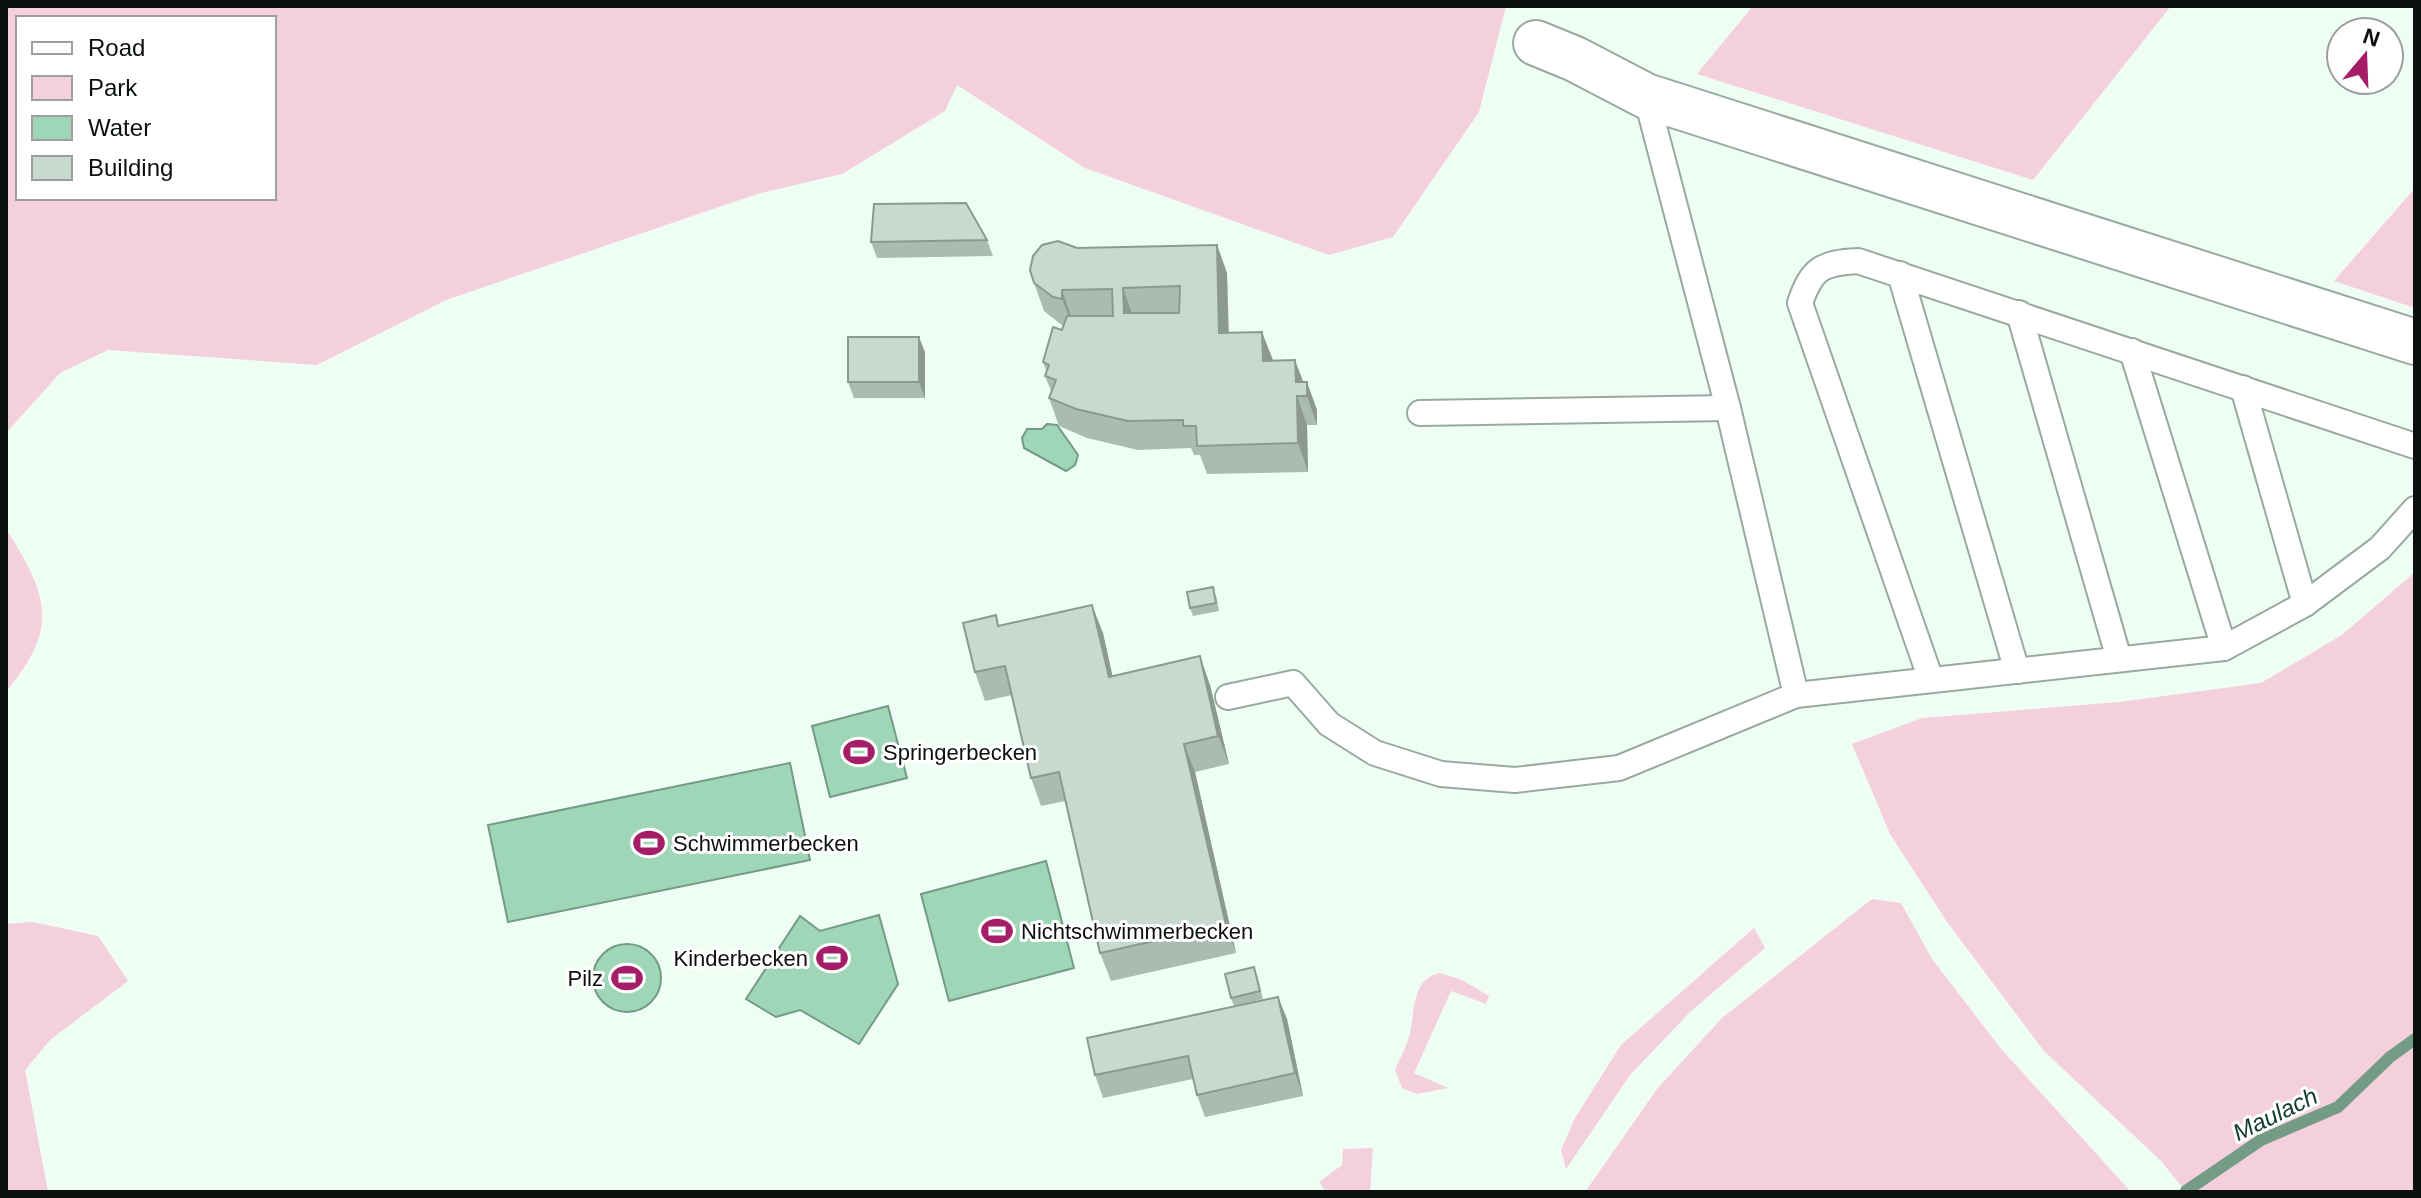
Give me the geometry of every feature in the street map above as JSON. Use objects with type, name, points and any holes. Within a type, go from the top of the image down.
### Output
[{"type":"street","points":[[1536,43],[1575,59],[1646,96],[2415,342]]},
{"type":"lane","points":[[1646,96],[1728,408],[1796,695]]},
{"type":"lane","points":[[1931,680],[1800,303],[1809,278],[1830,262],[1858,261],[1900,274],[2415,446]]},
{"type":"lane","points":[[1900,274],[2017,671]]},
{"type":"lane","points":[[2019,313],[2119,659]]},
{"type":"lane","points":[[2132,351],[2224,648]]},
{"type":"lane","points":[[2243,388],[2305,604]]},
{"type":"lane","points":[[1420,413],[1728,408]]},
{"type":"lane","points":[[1228,697],[1293,683],[1329,724],[1375,753],[1441,774],[1515,780],[1619,768],[1796,695],[2224,648],[2305,604],[2380,548],[2415,509]]},
{"type":"green space","points":[[6,6],[1506,6],[1479,112],[1393,237],[1329,255],[1085,168],[957,85],[945,111],[842,174],[757,194],[446,300],[317,365],[108,350],[60,373],[6,433]]},
{"type":"green space","points":[[1753,6],[2171,6],[2033,180],[1697,74]]},
{"type":"green space","points":[[2415,188],[2415,308],[2334,281]]},
{"type":"green space","points":[[6,529],[31,573],[42,611],[35,648],[6,691]]},
{"type":"green space","points":[[2415,572],[2415,1192],[2186,1192],[2161,1161],[2044,1051],[1947,922],[1890,834],[1852,744],[1922,718],[2120,702],[2261,683],[2342,635]]},
{"type":"green space","points":[[1872,899],[1901,903],[1932,959],[2002,1050],[2131,1192],[1585,1192],[1657,1089],[1722,1018]]},
{"type":"green space","points":[[33,922],[98,936],[128,981],[50,1040],[25,1070],[48,1192],[6,1192],[6,924]]},
{"type":"green space","points":[[1754,928],[1765,948],[1690,1012],[1630,1075],[1566,1169],[1561,1150],[1575,1118],[1621,1045]]},
{"type":"green space","points":[[1440,973],[1462,980],[1489,996],[1486,1004],[1451,991],[1414,1073],[1448,1088],[1417,1094],[1402,1088],[1395,1070],[1409,1038],[1420,988],[1424,981]]},
{"type":"green space","points":[[1373,1148],[1370,1192],[1326,1192],[1319,1182],[1342,1165],[1343,1149]]},
{"type":"water","points":[[1047,424],[1057,425],[1078,455],[1075,465],[1066,471],[1024,448],[1022,438],[1027,429],[1042,429]]},
{"type":"water","name":"Springerbecken","points":[[888,706],[907,778],[830,797],[812,726]]},
{"type":"water","name":"Schwimmerbecken","points":[[790,763],[810,860],[508,922],[488,825]]},
{"type":"water","name":"Nichtschwimmerbecken","points":[[1046,861],[1074,968],[949,1001],[921,894]]},
{"type":"water","name":"Kinderbecken","points":[[879,915],[898,984],[859,1044],[800,1010],[776,1017],[746,999],[800,916],[820,931]]},
{"type":"water","name":"Pilz","points":[[620,944],[634,944],[646,949],[656,959],[661,978],[656,997],[646,1007],[634,1012],[620,1012],[608,1007],[598,997],[593,985],[593,971],[598,959],[608,949]]},
{"type":"building","points":[[966,203],[987,240],[871,242],[874,204]]},
{"type":"building","points":[[1058,241],[1077,248],[1217,245],[1219,333],[1262,332],[1263,361],[1295,360],[1296,382],[1307,382],[1307,396],[1297,396],[1298,443],[1197,446],[1196,426],[1183,426],[1183,420],[1128,421],[1076,409],[1049,398],[1056,380],[1045,376],[1049,365],[1043,362],[1053,327],[1062,330],[1067,316],[1113,316],[1112,289],[1062,290],[1062,299],[1053,297],[1034,283],[1030,270],[1033,256],[1042,245]],"holes":[[[1180,286],[1179,313],[1124,313],[1123,288]]]},
{"type":"building","points":[[848,337],[919,337],[919,382],[848,382]]},
{"type":"building","points":[[1213,587],[1216,603],[1190,608],[1187,592]]},
{"type":"building","points":[[1092,605],[1109,677],[1200,656],[1218,736],[1184,744],[1226,925],[1100,953],[1059,772],[1031,778],[1005,666],[975,672],[963,623],[996,615],[998,626]]},
{"type":"building","points":[[1254,967],[1260,991],[1231,998],[1225,974]]},
{"type":"building","points":[[1278,997],[1295,1073],[1197,1095],[1188,1056],[1095,1075],[1087,1038]]},
{"type":"waterway","name":"Maulach","points":[[2186,1191],[2261,1140],[2338,1107],[2390,1057],[2415,1039]]},
{"type":"place","name":"Springerbecken","points":[[859,752]]},
{"type":"place","name":"Schwimmerbecken","points":[[649,843]]},
{"type":"place","name":"Nichtschwimmerbecken","points":[[997,931]]},
{"type":"place","name":"Kinderbecken","points":[[832,958]]},
{"type":"place","name":"Pilz","points":[[627,978]]}]
